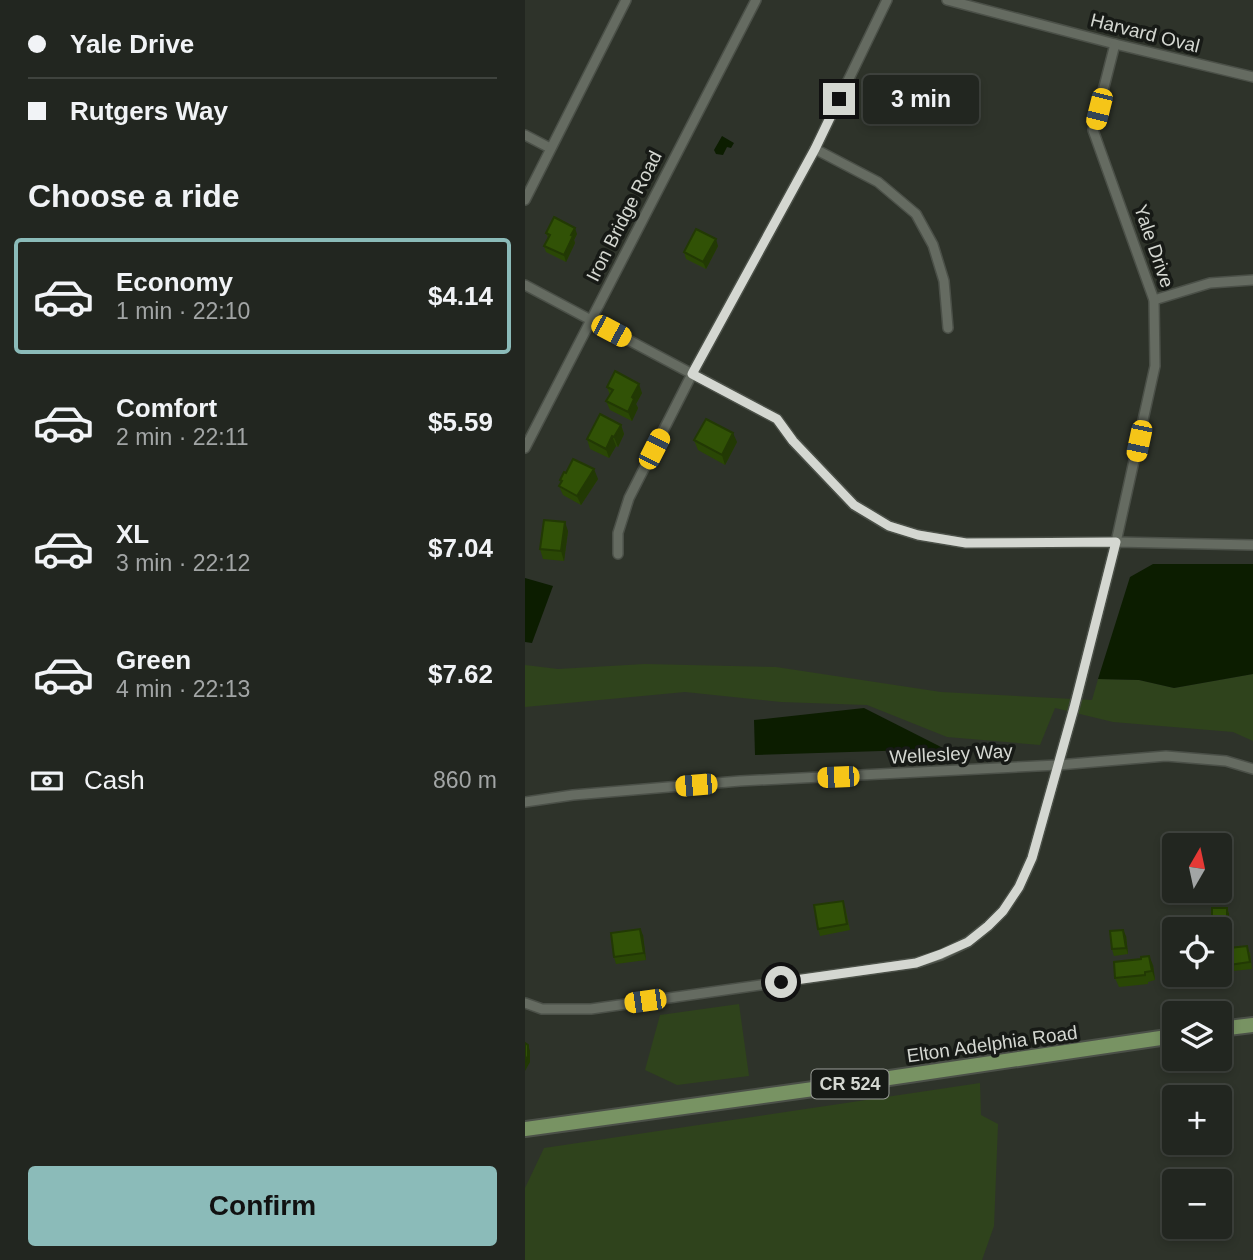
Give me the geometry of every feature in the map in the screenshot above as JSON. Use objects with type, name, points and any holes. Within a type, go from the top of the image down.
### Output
[{"type":"main road","points":[[1232,1028],[1253,1024]]},
{"type":"main road","name":"Elton Adelphia Road","points":[[525,1129],[835,1087],[1162,1038]]},
{"type":"street","points":[[525,200],[626,0]]},
{"type":"street","name":"Iron Bridge Road","points":[[525,448],[756,0]]},
{"type":"street","points":[[618,554],[618,533],[629,498],[692,374],[815,149],[887,0]]},
{"type":"street","name":"Harvard Oval","points":[[947,0],[1253,77]]},
{"type":"street","name":"Yale Drive","points":[[525,1003],[542,1010],[591,1009],[916,963],[968,942],[1003,911],[1019,887],[1032,858],[1058,765],[1116,542],[1155,366],[1154,300],[1093,130],[1115,44]]},
{"type":"street","points":[[525,135],[550,148]]},
{"type":"street","points":[[815,149],[878,182],[916,215],[933,245],[944,281],[948,328]]},
{"type":"street","points":[[1154,300],[1210,283],[1253,280]]},
{"type":"street","points":[[525,285],[777,419],[793,441],[854,505],[889,526],[918,535],[966,543],[1253,545]]},
{"type":"street","name":"Wellesley Way","points":[[525,802],[740,781],[1058,765],[1166,756],[1226,761],[1253,769]]},
{"type":"shaded area","points":[[722,136],[734,143],[731,148],[727,147],[723,155],[716,154],[714,150]]},
{"type":"shaded area","points":[[1153,564],[1253,564],[1253,674],[1174,688],[1139,680],[1098,679],[1130,577]]},
{"type":"shaded area","points":[[525,578],[553,586],[532,643],[525,642]]},
{"type":"shaded area","points":[[645,664],[776,667],[941,692],[1092,700],[1098,679],[1139,680],[1174,688],[1253,674],[1253,741],[1233,732],[1113,722],[1055,708],[1040,745],[947,737],[867,705],[781,702],[685,692],[525,707],[525,665],[558,669]]},
{"type":"shaded area","points":[[864,708],[945,749],[755,755],[754,720]]},
{"type":"shaded area","points":[[739,1004],[749,1076],[677,1085],[645,1070],[660,1015]]},
{"type":"shaded area","points":[[980,1083],[981,1115],[998,1124],[994,1226],[982,1260],[525,1260],[525,1188],[544,1148]]},
{"type":"building","points":[[554,217],[575,228],[564,255],[544,246],[550,235],[546,233]]},
{"type":"building","points":[[696,229],[716,239],[703,262],[684,252]]},
{"type":"building","points":[[615,371],[639,384],[628,412],[606,401],[613,390],[607,387]]},
{"type":"building","points":[[600,414],[621,425],[606,449],[587,439]]},
{"type":"building","points":[[706,419],[733,433],[722,455],[694,440]]},
{"type":"building","points":[[573,459],[594,469],[577,496],[559,486]]},
{"type":"building","points":[[544,520],[565,522],[561,551],[540,549]]},
{"type":"building","points":[[843,901],[847,924],[818,929],[814,905]]},
{"type":"building","points":[[1212,908],[1227,908],[1227,917],[1212,917]]},
{"type":"building","points":[[640,929],[644,953],[614,957],[611,933]]},
{"type":"building","points":[[1123,930],[1126,948],[1112,949],[1110,931]]},
{"type":"building","points":[[1247,946],[1250,962],[1232,965],[1232,948]]},
{"type":"building","points":[[1149,956],[1152,971],[1145,972],[1145,975],[1115,978],[1114,962]]},
{"type":"building","points":[[525,1043],[528,1045],[528,1056],[525,1061]]},
{"type":"route","points":[[781,982],[916,963],[968,942],[1003,911],[1019,887],[1032,858],[1116,542],[966,543],[918,535],[889,526],[854,505],[793,441],[777,419],[692,374],[815,149],[839,99]]}]
